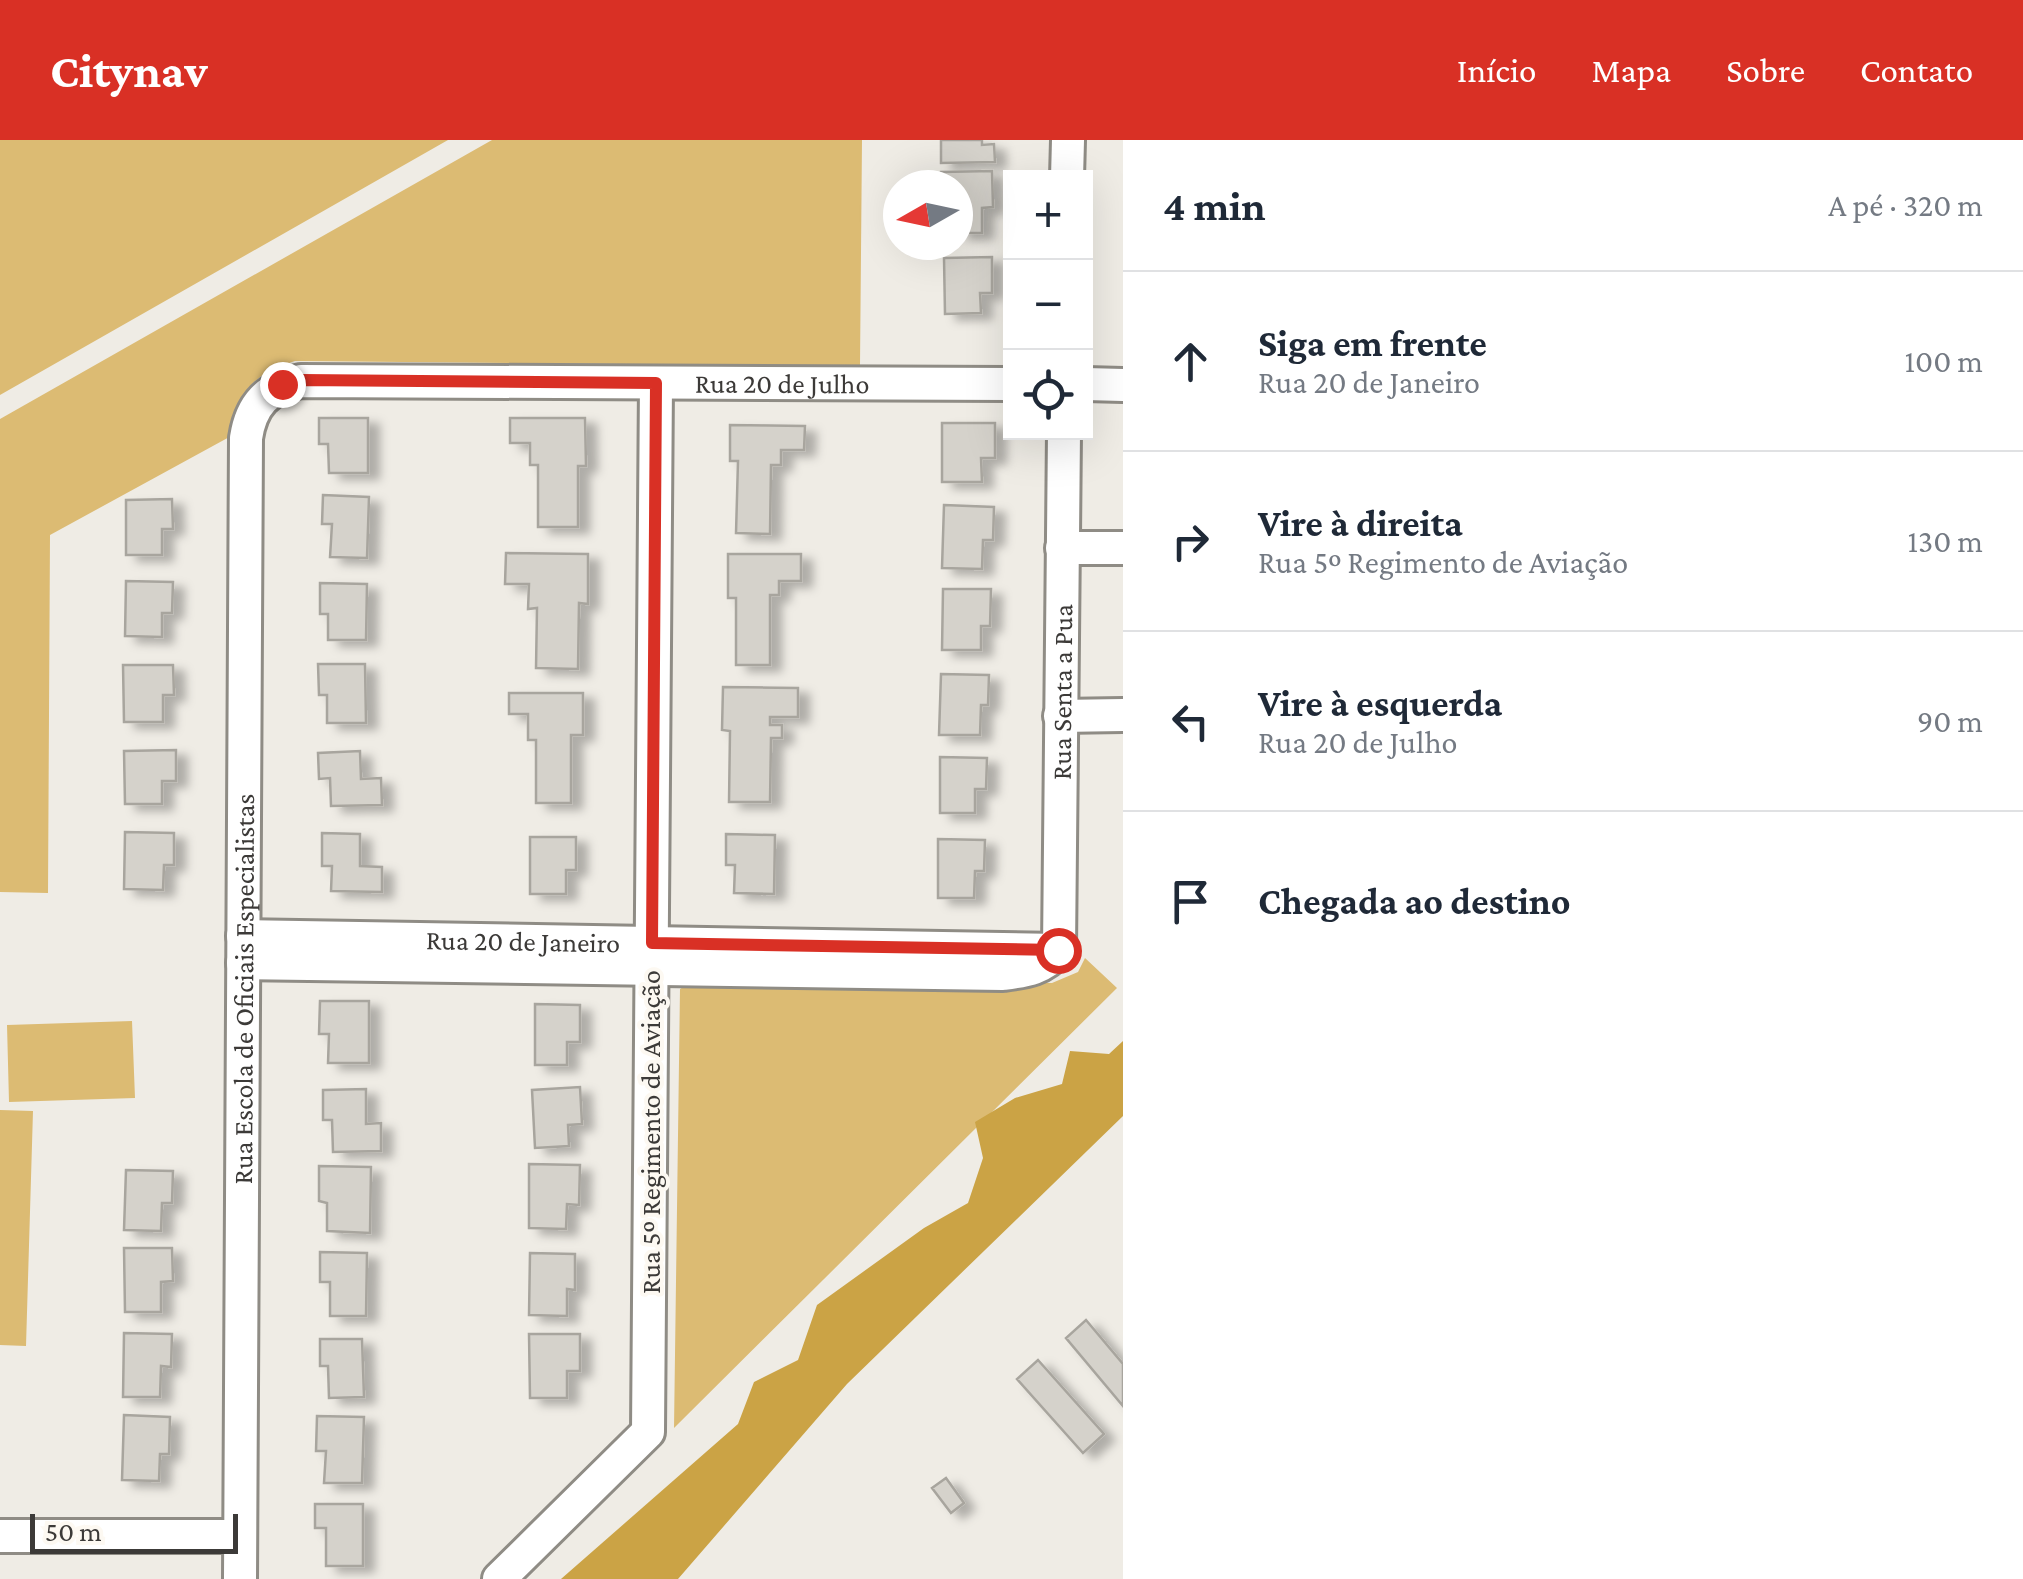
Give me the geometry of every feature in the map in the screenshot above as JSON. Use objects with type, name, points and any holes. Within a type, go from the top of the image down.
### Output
[{"type":"street","points":[[1067,170],[1068,140]]},
{"type":"street","name":"Rua 20 de Julho","points":[[260,400],[282,384],[300,380],[1003,384]]},
{"type":"street","name":"Rua 5º Regimento de Aviação","points":[[499,1579],[648,1432],[656,383]]},
{"type":"street","points":[[1093,384],[1123,385]]},
{"type":"street","name":"Rua Escola de Oficiais Especialistas","points":[[240,1579],[246,438],[252,412],[260,400]]},
{"type":"street","name":"Rua Senta a Pua","points":[[1058,950],[1064,440]]},
{"type":"street","points":[[1062,548],[1123,548]]},
{"type":"street","points":[[1060,716],[1123,716]]},
{"type":"street","name":"Rua 20 de Janeiro","points":[[243,949],[652,956],[1058,950]]},
{"type":"street","points":[[0,1536],[240,1536]]},
{"type":"shaded area","points":[[0,140],[448,140],[0,395]]},
{"type":"shaded area","points":[[492,140],[862,140],[860,366],[295,361],[268,372],[244,395],[233,435],[50,535],[48,893],[0,892],[0,419]]},
{"type":"shaded area","points":[[1085,958],[1117,988],[674,1428],[680,989],[695,980],[1052,983],[1078,972]]},
{"type":"shaded area","points":[[132,1021],[135,1098],[9,1102],[7,1025]]},
{"type":"shaded area","points":[[1123,1041],[1123,1116],[847,1384],[678,1579],[561,1579],[738,1424],[754,1382],[798,1360],[817,1305],[924,1228],[968,1203],[983,1158],[975,1122],[1015,1098],[1062,1084],[1070,1051],[1109,1054]]},
{"type":"shaded area","points":[[0,1110],[33,1111],[26,1346],[0,1345]]},
{"type":"building","points":[[941,140],[982,140],[982,145],[994,144],[995,162],[941,163]]},
{"type":"building","points":[[973,171],[992,171],[993,207],[982,208],[982,233],[973,233]]},
{"type":"building","points":[[992,257],[992,293],[980,293],[981,313],[945,314],[944,260]]},
{"type":"building","points":[[319,418],[368,418],[368,473],[329,473],[328,444],[319,444]]},
{"type":"building","points":[[510,418],[585,418],[586,466],[578,466],[578,527],[538,527],[538,465],[530,465],[530,443],[510,443]]},
{"type":"building","points":[[942,423],[995,423],[995,458],[981,458],[982,482],[942,482]]},
{"type":"building","points":[[730,425],[805,426],[804,450],[781,450],[781,465],[771,465],[770,534],[736,533],[738,461],[730,461]]},
{"type":"building","points":[[323,495],[369,497],[367,558],[330,557],[332,524],[322,524]]},
{"type":"building","points":[[172,499],[173,529],[162,529],[162,555],[126,555],[126,500]]},
{"type":"building","points":[[944,505],[994,507],[993,540],[983,540],[982,569],[942,568]]},
{"type":"building","points":[[506,553],[588,554],[588,604],[579,603],[578,669],[536,668],[537,608],[528,609],[529,584],[505,584]]},
{"type":"building","points":[[728,554],[801,554],[801,581],[779,581],[779,595],[770,595],[770,665],[736,665],[736,598],[728,598]]},
{"type":"building","points":[[126,581],[173,582],[172,613],[162,613],[162,637],[125,636]]},
{"type":"building","points":[[320,583],[367,584],[366,640],[328,640],[328,614],[320,614]]},
{"type":"building","points":[[943,589],[991,589],[990,626],[981,626],[981,650],[942,650]]},
{"type":"building","points":[[318,664],[365,664],[366,723],[327,723],[327,695],[319,695]]},
{"type":"building","points":[[123,665],[173,665],[174,695],[163,695],[163,722],[124,722]]},
{"type":"building","points":[[941,674],[989,675],[988,705],[981,705],[980,735],[939,735]]},
{"type":"building","points":[[723,687],[798,688],[798,717],[770,717],[770,725],[782,725],[782,738],[771,738],[770,802],[729,802],[730,731],[722,730]]},
{"type":"building","points":[[509,693],[583,693],[583,735],[571,735],[571,803],[536,803],[536,740],[528,740],[528,714],[509,714]]},
{"type":"building","points":[[176,750],[176,781],[162,781],[162,804],[125,804],[124,751]]},
{"type":"building","points":[[360,751],[361,779],[381,778],[382,805],[331,806],[330,778],[319,779],[318,753]]},
{"type":"building","points":[[940,757],[987,758],[986,789],[975,789],[975,813],[940,813]]},
{"type":"building","points":[[125,832],[174,833],[174,865],[164,865],[163,890],[124,889]]},
{"type":"building","points":[[322,833],[360,834],[360,866],[382,867],[382,892],[331,891],[332,866],[322,866]]},
{"type":"building","points":[[726,834],[775,835],[774,894],[734,893],[735,865],[726,865]]},
{"type":"building","points":[[530,837],[576,837],[576,870],[566,870],[566,894],[530,894]]},
{"type":"building","points":[[938,839],[985,840],[984,871],[975,871],[974,898],[938,898]]},
{"type":"building","points":[[320,1001],[369,1001],[369,1063],[328,1063],[329,1034],[319,1034]]},
{"type":"building","points":[[535,1004],[580,1005],[580,1042],[567,1042],[567,1065],[535,1065]]},
{"type":"building","points":[[580,1087],[582,1124],[568,1125],[569,1146],[535,1148],[532,1090]]},
{"type":"building","points":[[366,1089],[366,1124],[381,1123],[381,1151],[333,1152],[332,1120],[323,1120],[323,1090]]},
{"type":"building","points":[[529,1164],[580,1165],[579,1205],[567,1204],[566,1229],[529,1228]]},
{"type":"building","points":[[319,1166],[371,1167],[370,1233],[327,1231],[327,1203],[319,1201]]},
{"type":"building","points":[[126,1170],[173,1171],[172,1203],[162,1203],[161,1231],[124,1230]]},
{"type":"building","points":[[124,1248],[172,1248],[173,1281],[161,1282],[161,1312],[125,1312]]},
{"type":"building","points":[[320,1252],[367,1253],[366,1316],[330,1316],[330,1282],[320,1282]]},
{"type":"building","points":[[530,1253],[575,1254],[575,1290],[567,1289],[567,1316],[529,1315]]},
{"type":"building","points":[[1086,1320],[1123,1364],[1123,1406],[1066,1338]]},
{"type":"building","points":[[124,1333],[172,1334],[171,1367],[161,1366],[160,1397],[123,1397]]},
{"type":"building","points":[[529,1334],[580,1334],[580,1371],[567,1371],[567,1398],[530,1398]]},
{"type":"building","points":[[320,1339],[362,1339],[364,1397],[329,1398],[328,1366],[320,1366]]},
{"type":"building","points":[[1038,1360],[1104,1434],[1083,1453],[1017,1379]]},
{"type":"building","points":[[124,1415],[170,1417],[169,1454],[160,1454],[159,1481],[122,1480]]},
{"type":"building","points":[[317,1416],[364,1417],[362,1483],[324,1483],[326,1451],[316,1451]]},
{"type":"building","points":[[946,1478],[964,1503],[951,1513],[932,1488]]},
{"type":"building","points":[[315,1504],[363,1504],[363,1566],[326,1566],[326,1528],[315,1528]]},
{"type":"route","points":[[282,384],[300,380],[656,383],[652,943],[1058,950]]}]
